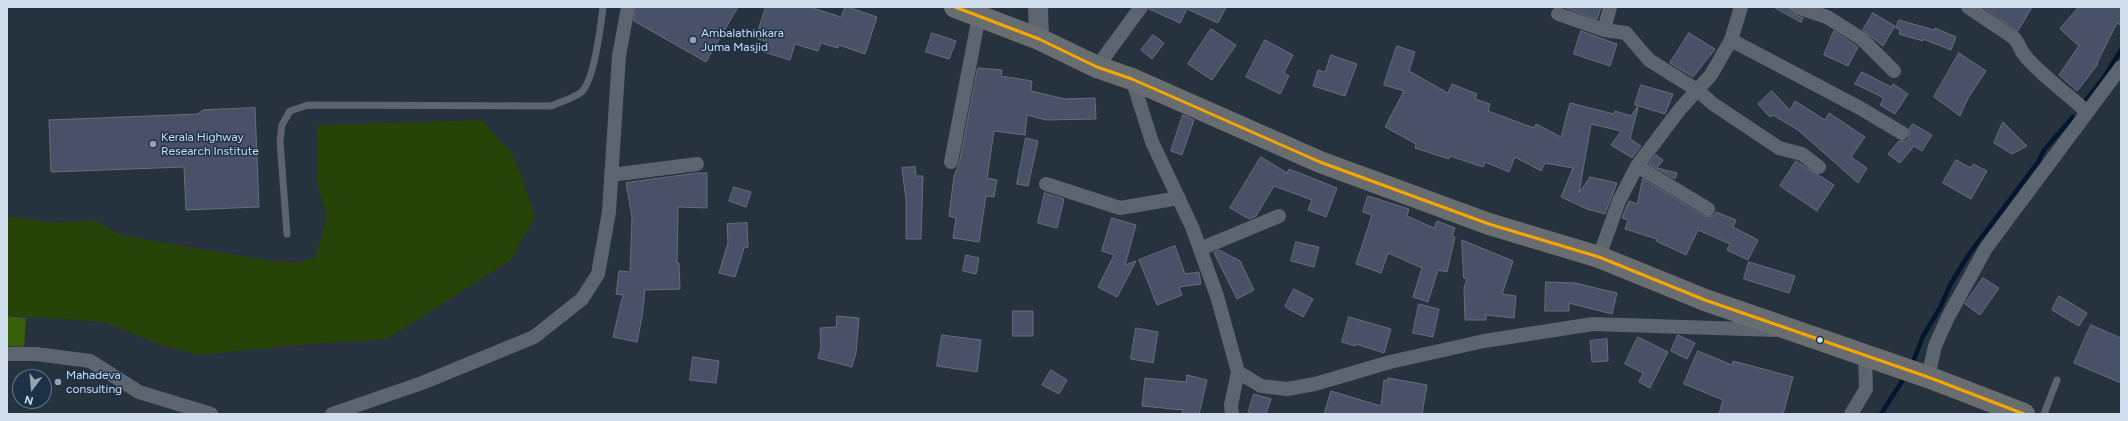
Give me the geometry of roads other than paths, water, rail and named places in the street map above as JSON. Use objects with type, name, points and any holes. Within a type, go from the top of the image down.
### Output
[{"type":"main road","points":[[954,7],[1039,39],[1097,67],[1132,79],[1320,162],[1489,224],[1599,257],[1705,300],[1924,375],[2021,414]]},
{"type":"main road","points":[[1038,7],[1039,39]]},
{"type":"street","points":[[332,414],[422,383],[534,337],[582,299],[598,274],[609,212],[619,56],[628,7]]},
{"type":"street","points":[[1097,67],[1141,7]]},
{"type":"street","points":[[1604,30],[1610,7]]},
{"type":"street","points":[[1599,257],[1618,201],[1637,166],[1680,109],[1711,75],[1731,40],[1741,7]]},
{"type":"street","points":[[1797,7],[1827,17],[1862,39],[1894,71]]},
{"type":"street","points":[[1968,7],[2014,38],[2020,44],[2023,54],[2037,69],[2087,112]]},
{"type":"street","points":[[1558,14],[1604,30],[1626,33],[1649,60],[1697,90],[1713,104],[1779,148],[1802,154],[1819,167]]},
{"type":"street","points":[[951,162],[979,16]]},
{"type":"street","points":[[1731,40],[1860,108],[1902,133]]},
{"type":"street","points":[[1924,375],[1948,317],[1986,248],[2121,67]]},
{"type":"street","points":[[1132,79],[1152,142],[1179,198],[1217,296],[1238,372],[1231,405],[1232,414]]},
{"type":"street","points":[[611,174],[698,164]]},
{"type":"street","points":[[1637,166],[1708,208]]},
{"type":"street","points":[[1046,184],[1120,208],[1179,198]]},
{"type":"street","points":[[1200,249],[1279,216]]},
{"type":"street","points":[[1238,372],[1261,386],[1286,390],[1315,384],[1390,362],[1477,343],[1593,324],[1796,331]]},
{"type":"street","points":[[7,354],[36,354],[90,361],[139,392],[211,414]]},
{"type":"street","points":[[1851,414],[1866,389],[1865,355]]},
{"type":"lane","points":[[287,234],[280,142],[282,125],[290,111],[308,105],[551,106],[581,93],[591,74],[601,28],[603,7]]},
{"type":"lane","points":[[2044,414],[2057,380]]},
{"type":"waterway","points":[[2082,105],[2103,79],[2121,50]]},
{"type":"waterway","points":[[1912,365],[1923,336],[1940,308],[1950,285],[1969,254],[2038,162],[2044,150],[2073,117]]},
{"type":"waterway","points":[[1881,414],[1906,375]]},
{"type":"place","name":"Ambalathinkara Juma Masjid","points":[[693,40]]},
{"type":"place","name":"Kerala Highway Research Institute","points":[[153,144]]},
{"type":"place","name":"Mahadeva consulting","points":[[58,382]]}]
